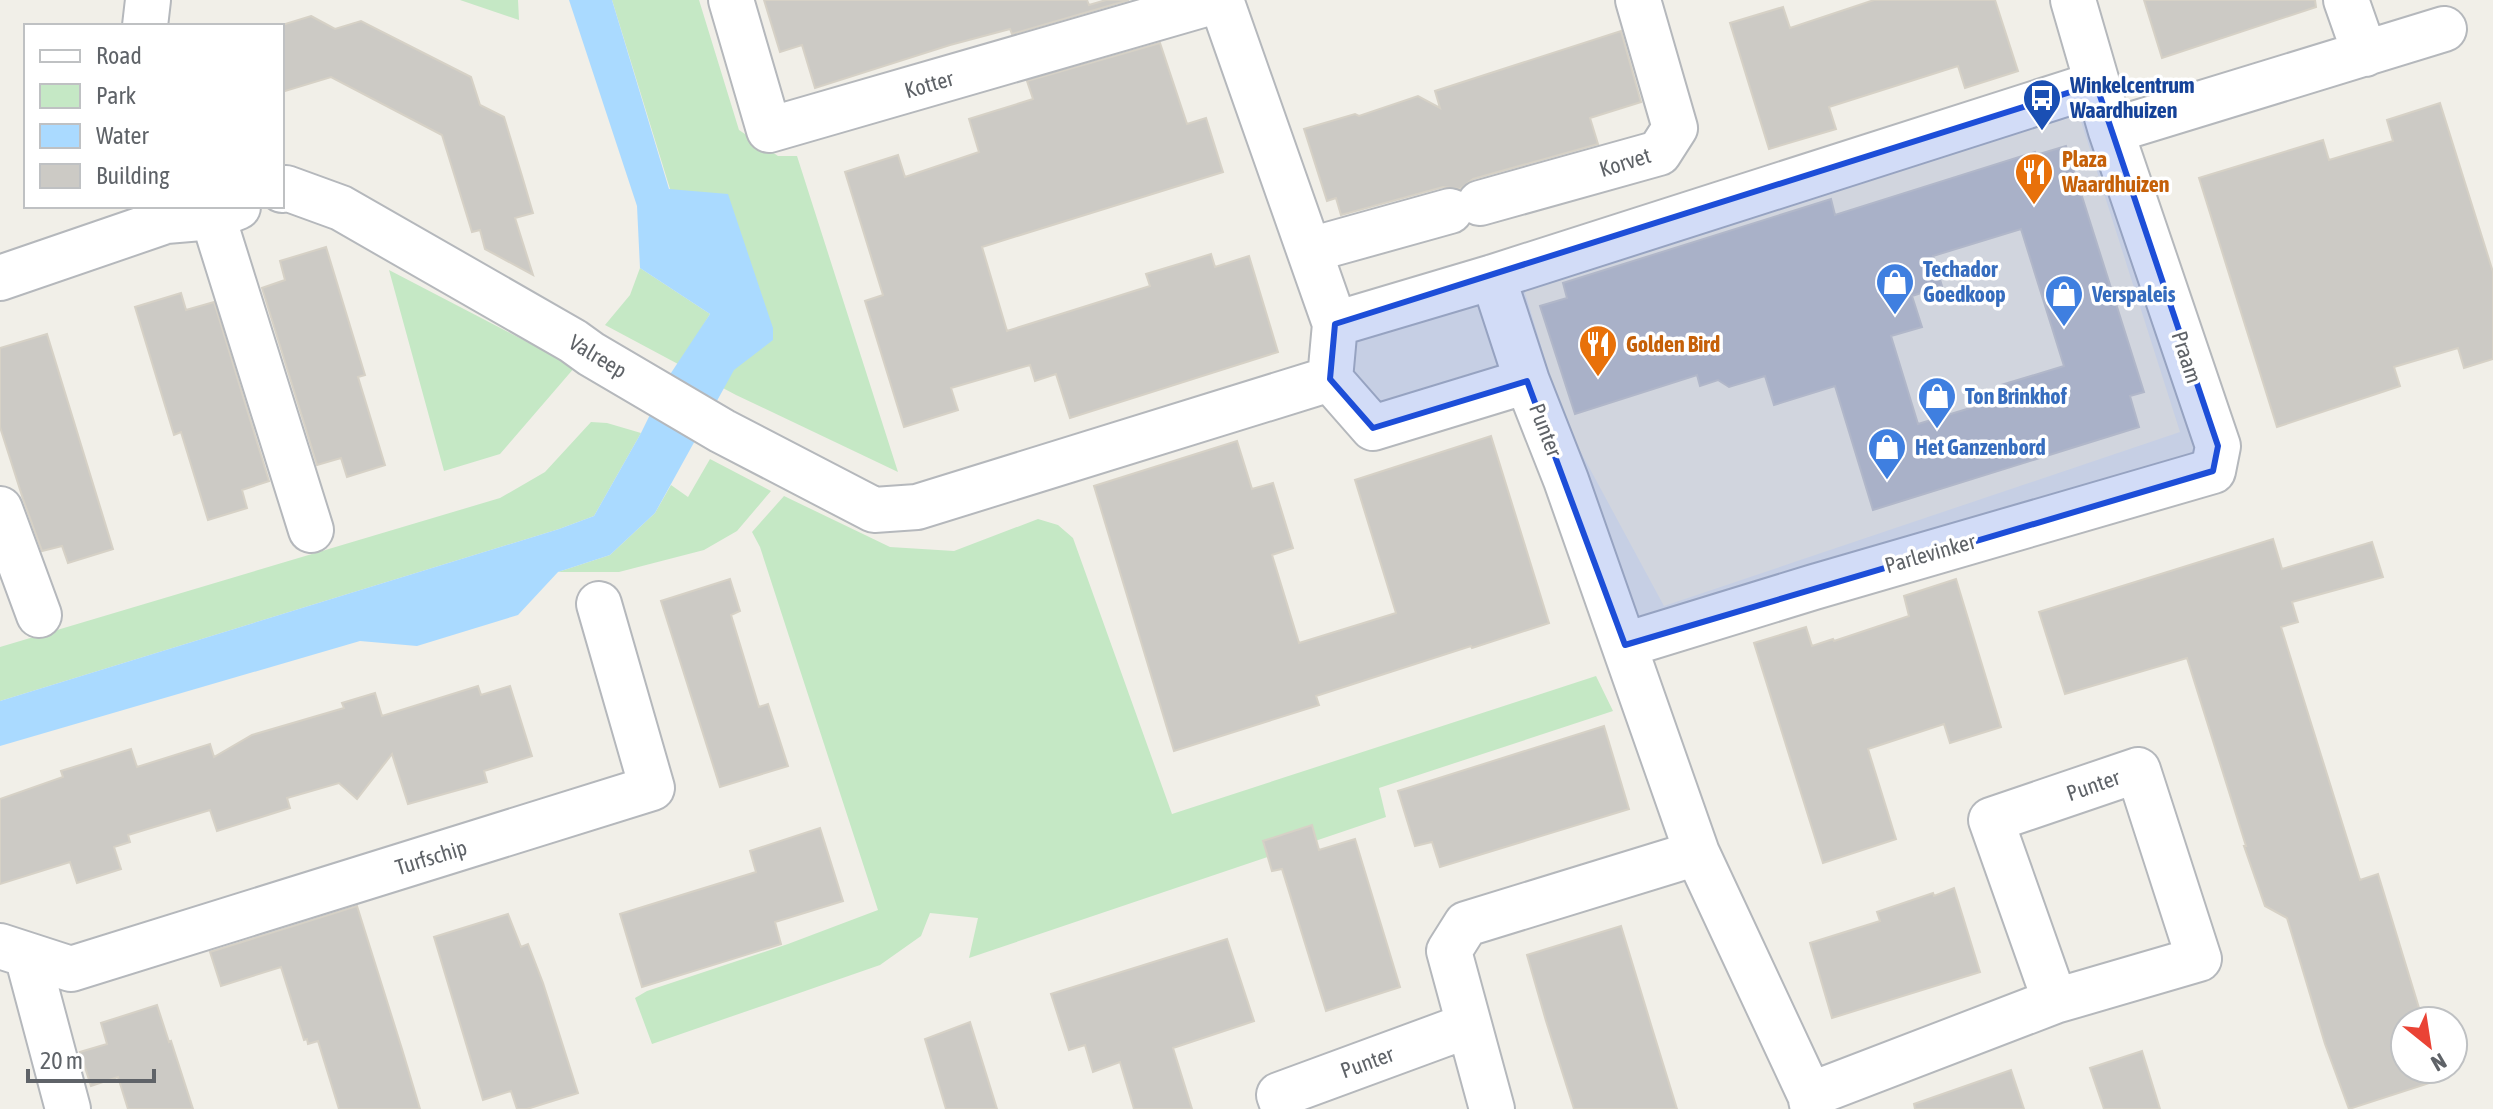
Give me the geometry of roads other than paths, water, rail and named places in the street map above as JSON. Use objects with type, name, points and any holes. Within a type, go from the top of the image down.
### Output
[{"type":"street","points":[[145,24],[148,0]]},
{"type":"street","name":"Kotter","points":[[731,0],[769,130],[1220,0],[1335,324],[1330,379]]},
{"type":"street","name":"Korvet","points":[[1310,250],[1659,153],[1675,128],[1638,0]]},
{"type":"street","name":"Praam","points":[[2073,0],[2111,131],[2218,446]]},
{"type":"street","points":[[2346,0],[2365,54]]},
{"type":"street","points":[[2111,131],[2444,29]]},
{"type":"street","points":[[1335,324],[1493,277],[2096,84]]},
{"type":"street","name":"Valreep","points":[[284,189],[341,208],[722,431],[874,510],[917,507],[1330,379]]},
{"type":"street","points":[[0,278],[164,214],[226,211],[311,530]]},
{"type":"street","name":"Punter","points":[[1493,277],[1527,381],[1566,480],[1697,853],[1812,1102],[2055,1001],[2199,959],[2138,770],[1991,820],[2055,1001]]},
{"type":"street","points":[[1330,379],[1373,428],[1527,381]]},
{"type":"street","name":"Parlevinker","points":[[1625,645],[2213,471],[2218,446]]},
{"type":"street","points":[[0,509],[39,615]]},
{"type":"street","name":"Turfschip","points":[[14,950],[71,969],[652,788],[599,604]]},
{"type":"street","points":[[1492,1109],[1449,951],[1466,924],[1697,853]]},
{"type":"street","name":"Turfschip","points":[[14,950],[68,1109]]},
{"type":"street","name":"Punter","points":[[1284,1109],[1279,1095],[1469,1025]]},
{"type":"water","points":[[569,0],[612,0],[669,189],[728,194],[773,328],[773,340],[734,370],[655,513],[610,555],[558,572],[518,615],[417,646],[360,641],[0,746],[0,701],[594,516],[669,376],[710,314],[640,268],[637,206]]},
{"type":"place","name":"Winkelcentrum Waardhuizen","points":[[2042,132]]},
{"type":"place","name":"Plaza Waardhuizen","points":[[2034,206]]},
{"type":"place","name":"Techador Goedkoop","points":[[1895,316]]},
{"type":"place","name":"Verspaleis","points":[[2064,328]]},
{"type":"place","name":"Golden Bird","points":[[1598,378]]},
{"type":"place","name":"Ton Brinkhof","points":[[1937,430]]},
{"type":"place","name":"Het Ganzenbord","points":[[1887,481]]}]
